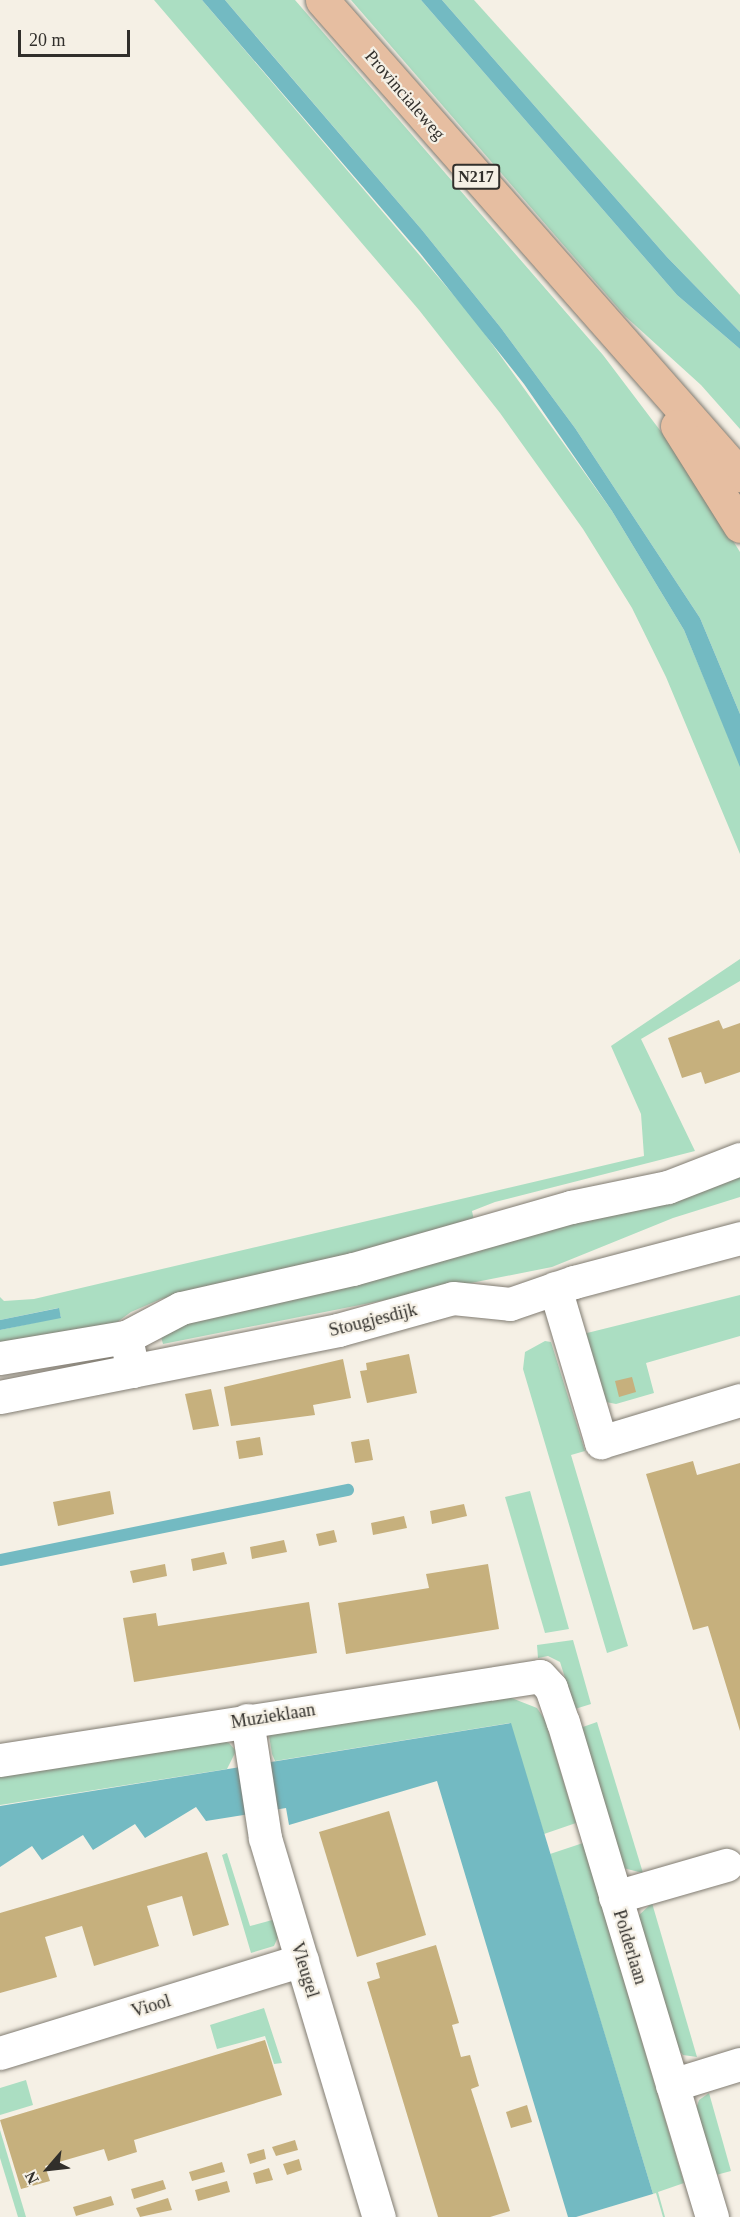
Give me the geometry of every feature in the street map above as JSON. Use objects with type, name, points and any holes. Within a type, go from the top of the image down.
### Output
[{"type":"main road","name":"Provincialeweg","points":[[322,0],[630,354],[682,404],[740,475]]},
{"type":"main road","name":"Provincialeweg","points":[[630,354],[740,525]]},
{"type":"street","points":[[0,1358],[126,1337],[182,1308],[353,1269],[571,1207],[668,1187],[740,1159]]},
{"type":"street","name":"Stougjesdijk","points":[[0,1397],[338,1330],[453,1298],[510,1304],[555,1288],[740,1238]]},
{"type":"street","points":[[555,1288],[601,1442],[740,1400]]},
{"type":"street","points":[[126,1337],[133,1371]]},
{"type":"street","name":"Muzieklaan","points":[[0,1760],[526,1676],[545,1679]]},
{"type":"street","name":"Polderlaan","points":[[545,1679],[564,1722],[712,2217]]},
{"type":"street","name":"Vleugel","points":[[247,1720],[262,1818],[379,2217]]},
{"type":"street","points":[[615,1897],[726,1864]]},
{"type":"street","name":"Viool","points":[[0,2053],[302,1960]]},
{"type":"street","points":[[672,2085],[740,2064]]},
{"type":"green space","points":[[154,0],[202,0],[474,319],[612,511],[684,630],[740,765],[740,854],[666,677],[632,608],[583,529],[500,413],[419,310]]},
{"type":"green space","points":[[225,0],[295,0],[603,355],[681,458],[740,552],[740,714],[700,618],[575,428],[501,328],[422,230]]},
{"type":"green space","points":[[351,0],[421,0],[677,295],[740,349],[740,429],[701,385],[625,316]]},
{"type":"green space","points":[[442,0],[474,0],[740,295],[740,332],[667,257]]},
{"type":"green space","points":[[740,959],[740,981],[641,1039],[695,1151],[495,1202],[472,1211],[475,1225],[161,1299],[131,1312],[102,1333],[0,1351],[0,1330],[61,1317],[58,1308],[0,1320],[0,1297],[4,1301],[34,1299],[644,1156],[641,1114],[611,1046]]},
{"type":"green space","points":[[740,1167],[740,1197],[673,1218],[552,1267],[163,1344],[162,1328]]},
{"type":"green space","points":[[740,1295],[740,1336],[646,1363],[654,1393],[616,1404],[606,1402],[583,1334]]},
{"type":"green space","points":[[545,1341],[551,1342],[585,1451],[571,1455],[628,1646],[607,1653],[523,1369],[525,1352]]},
{"type":"green space","points":[[530,1491],[569,1629],[545,1633],[505,1497]]},
{"type":"green space","points":[[573,1640],[591,1704],[575,1709],[560,1662],[548,1656],[538,1658],[537,1645]]},
{"type":"green space","points":[[509,1697],[537,1708],[545,1720],[576,1823],[544,1834],[510,1723],[275,1761],[272,1754],[269,1735]]},
{"type":"green space","points":[[597,1722],[643,1873],[623,1868],[580,1728]]},
{"type":"green space","points":[[222,1741],[229,1743],[236,1751],[227,1769],[0,1805],[0,1776]]},
{"type":"green space","points":[[583,1843],[684,2183],[658,2192],[665,2217],[660,2217],[550,1854]]},
{"type":"green space","points":[[227,1853],[250,1926],[276,1919],[278,1937],[274,1946],[251,1953],[222,1855]]},
{"type":"green space","points":[[652,1903],[697,2057],[683,2055],[678,2049],[638,1916]]},
{"type":"green space","points":[[264,2008],[282,2063],[274,2064],[265,2036],[217,2049],[210,2025]]},
{"type":"green space","points":[[26,2080],[33,2105],[0,2115],[0,2088]]},
{"type":"green space","points":[[709,2093],[731,2171],[716,2175],[696,2109],[699,2100]]},
{"type":"green space","points":[[0,2130],[26,2217],[18,2217],[0,2158]]},
{"type":"water","points":[[202,0],[225,0],[422,230],[501,328],[575,428],[700,618],[740,714],[740,767],[684,630],[612,511],[524,384],[420,253]]},
{"type":"water","points":[[421,0],[442,0],[667,257],[740,332],[740,349],[677,295]]},
{"type":"water","points":[[59,1308],[61,1318],[0,1330],[0,1320]]},
{"type":"water","points":[[511,1723],[660,2217],[568,2217],[437,1781],[289,1825],[286,1808],[206,1821],[196,1807],[145,1838],[135,1824],[93,1850],[83,1835],[42,1860],[32,1846],[0,1867],[0,1806]]},
{"type":"pier","points":[[656,2193],[663,2217],[576,2217]]},
{"type":"building","points":[[719,1020],[723,1029],[740,1023],[740,1072],[705,1084],[701,1072],[682,1078],[668,1038]]},
{"type":"building","points":[[409,1354],[417,1393],[367,1403],[360,1371],[367,1370],[366,1363]]},
{"type":"building","points":[[343,1359],[351,1398],[313,1405],[315,1415],[231,1426],[224,1387]]},
{"type":"building","points":[[632,1377],[636,1392],[619,1397],[615,1381]]},
{"type":"building","points":[[211,1389],[219,1426],[193,1430],[185,1394]]},
{"type":"building","points":[[260,1437],[263,1455],[239,1459],[236,1441]]},
{"type":"building","points":[[369,1439],[373,1460],[355,1463],[351,1442]]},
{"type":"building","points":[[693,1461],[697,1475],[740,1463],[740,1731],[708,1626],[693,1630],[646,1474]]},
{"type":"building","points":[[110,1491],[114,1514],[58,1526],[53,1502]]},
{"type":"building","points":[[464,1504],[467,1516],[432,1524],[430,1511]]},
{"type":"building","points":[[404,1516],[407,1528],[373,1535],[371,1523]]},
{"type":"building","points":[[334,1530],[337,1542],[319,1546],[316,1534]]},
{"type":"building","points":[[284,1540],[287,1552],[252,1559],[250,1547]]},
{"type":"building","points":[[224,1552],[227,1564],[193,1571],[191,1559]]},
{"type":"building","points":[[165,1564],[167,1576],[133,1583],[130,1571]]},
{"type":"building","points":[[488,1564],[499,1629],[346,1654],[338,1603],[429,1588],[426,1574]]},
{"type":"building","points":[[309,1602],[317,1653],[134,1682],[123,1618],[156,1613],[158,1626]]},
{"type":"building","points":[[389,1811],[426,1935],[357,1957],[319,1832]]},
{"type":"building","points":[[207,1852],[229,1925],[193,1936],[182,1896],[147,1906],[159,1946],[94,1966],[82,1926],[45,1937],[57,1977],[0,1993],[0,1913]]},
{"type":"building","points":[[436,1945],[459,2023],[452,2025],[461,2057],[470,2055],[479,2086],[471,2089],[510,2211],[490,2217],[438,2217],[367,1982],[380,1978],[376,1963]]},
{"type":"building","points":[[265,2040],[282,2095],[134,2140],[137,2152],[108,2161],[104,2149],[45,2166],[50,2181],[21,2189],[0,2120]]},
{"type":"building","points":[[527,2105],[532,2122],[511,2128],[506,2112]]},
{"type":"building","points":[[295,2140],[298,2150],[276,2156],[272,2147]]},
{"type":"building","points":[[264,2149],[266,2159],[250,2164],[247,2154]]},
{"type":"building","points":[[299,2159],[302,2170],[287,2175],[283,2164]]},
{"type":"building","points":[[222,2162],[225,2172],[192,2181],[189,2172]]},
{"type":"building","points":[[269,2168],[273,2180],[256,2184],[253,2173]]},
{"type":"building","points":[[163,2180],[166,2189],[134,2199],[131,2189]]},
{"type":"building","points":[[227,2181],[230,2192],[198,2201],[195,2190]]},
{"type":"building","points":[[111,2196],[114,2205],[76,2216],[73,2207]]},
{"type":"building","points":[[168,2198],[172,2210],[140,2217],[136,2208]]},
{"type":"waterway","points":[[0,1560],[348,1490]]}]
